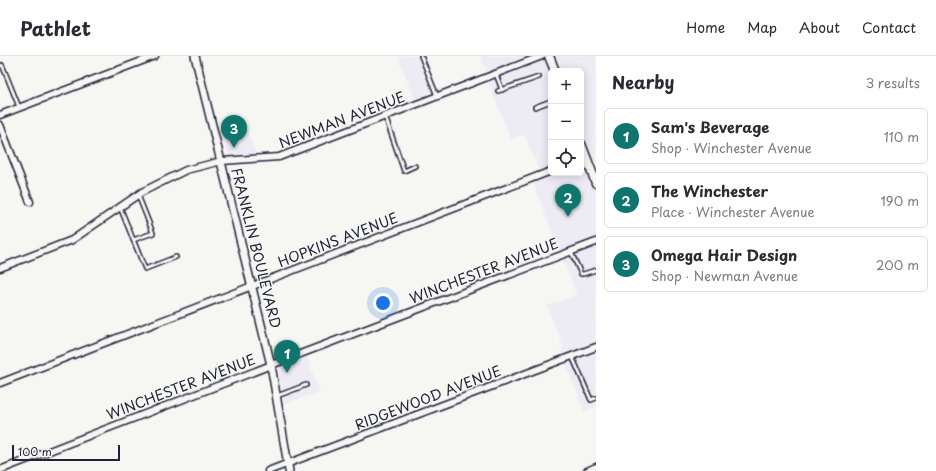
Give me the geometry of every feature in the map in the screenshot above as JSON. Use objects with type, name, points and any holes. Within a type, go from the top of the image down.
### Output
[{"type":"main road","points":[[549,56],[553,68]]},
{"type":"main road","points":[[584,158],[596,182]]},
{"type":"street","points":[[0,115],[155,56]]},
{"type":"street","name":"FRANKLIN BOULEVARD","points":[[196,56],[271,365],[288,467]]},
{"type":"street","name":"NEWMAN AVENUE","points":[[0,268],[72,240],[138,195],[186,170],[222,161],[279,157],[542,56]]},
{"type":"street","points":[[0,125],[30,202]]},
{"type":"street","name":"HOPKINS AVENUE","points":[[0,383],[548,172]]},
{"type":"street","name":"WINCHESTER AVENUE","points":[[0,470],[271,365],[596,242]]},
{"type":"street","name":"RIDGEWOOD AVENUE","points":[[268,471],[288,467],[596,347]]},
{"type":"street","points":[[587,471],[596,467]]},
{"type":"lane","points":[[421,56],[437,96]]},
{"type":"lane","points":[[0,66],[2,65],[3,67],[19,108]]},
{"type":"lane","points":[[496,74],[502,90]]},
{"type":"lane","points":[[498,91],[539,77]]},
{"type":"lane","points":[[534,107],[548,102]]},
{"type":"lane","points":[[384,116],[404,171],[415,166]]},
{"type":"lane","points":[[134,240],[152,233],[138,195]]},
{"type":"lane","points":[[120,207],[145,269],[176,257]]},
{"type":"lane","points":[[570,252],[581,274],[596,270]]},
{"type":"lane","points":[[572,356],[590,400],[596,398]]},
{"type":"lane","points":[[277,396],[306,385]]},
{"type":"shaded area","points":[[398,56],[425,56],[440,93],[416,103]]},
{"type":"shaded area","points":[[481,56],[596,56],[596,407],[584,411],[560,349],[564,347],[547,306],[577,295],[531,177],[540,173],[524,134],[511,139],[487,79],[489,78]]},
{"type":"shaded area","points":[[243,119],[256,155],[229,157],[220,125]]},
{"type":"shaded area","points":[[306,356],[320,392],[284,404],[278,367]]},
{"type":"place","name":"Omega Hair Design","points":[[234,148]]},
{"type":"place","name":"The Winchester","points":[[568,217]]},
{"type":"place","name":"Sam's Beverage","points":[[287,373]]}]
